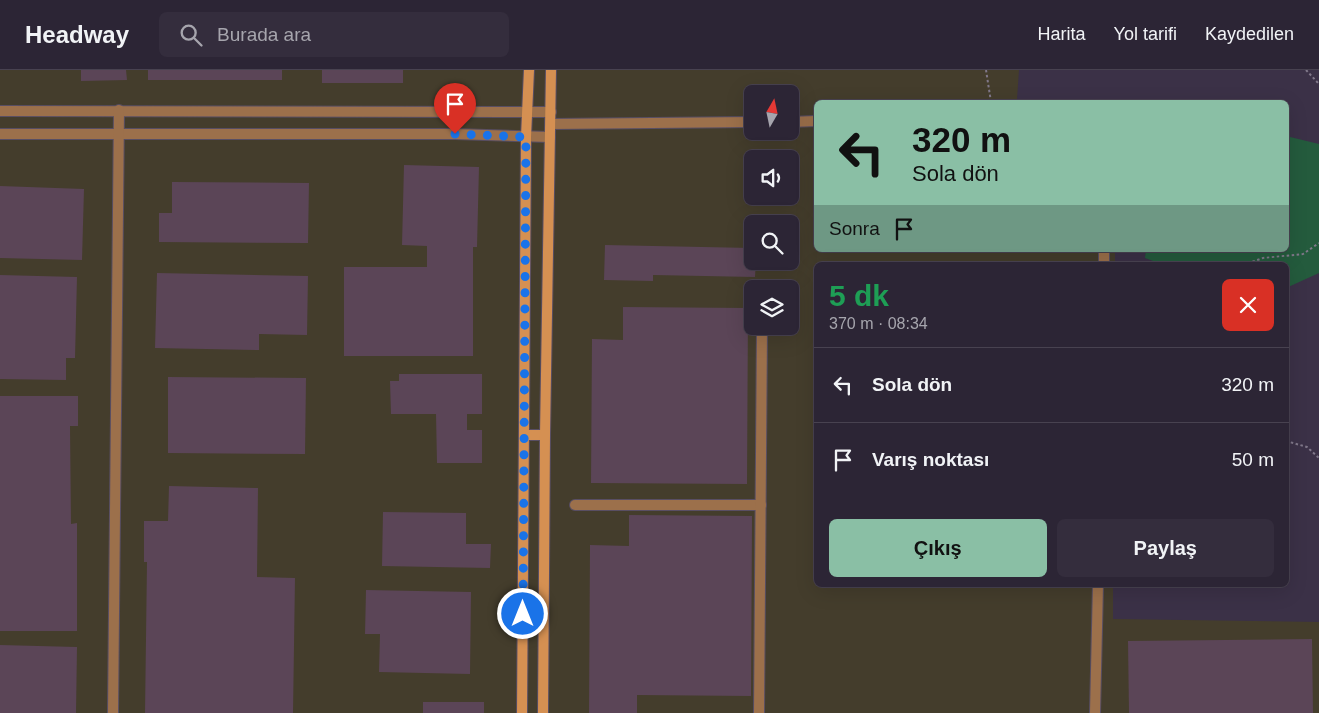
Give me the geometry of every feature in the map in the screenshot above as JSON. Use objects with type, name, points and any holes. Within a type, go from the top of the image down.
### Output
[{"type":"street","points":[[522,713],[526,137],[529,70]]},
{"type":"street","points":[[543,713],[544,435],[551,70]]},
{"type":"street","points":[[113,713],[119,110]]},
{"type":"street","points":[[0,111],[551,112]]},
{"type":"street","points":[[550,124],[744,122]]},
{"type":"street","points":[[799,122],[814,122]]},
{"type":"street","points":[[0,134],[455,134],[550,138]]},
{"type":"street","points":[[759,713],[762,335]]},
{"type":"street","points":[[524,435],[544,435]]},
{"type":"street","points":[[574,505],[761,505]]},
{"type":"street","points":[[1095,713],[1098,587]]},
{"type":"path","points":[[986,70],[991,100]]},
{"type":"path","points":[[1306,70],[1319,84]]},
{"type":"path","points":[[1252,262],[1263,258],[1303,254],[1319,243]]},
{"type":"path","points":[[1289,442],[1307,447],[1319,458]]},
{"type":"shaded area","points":[[0,70],[1019,70],[1017,99],[1050,100],[814,100],[814,252],[1115,252],[1115,262],[814,262],[814,587],[1113,587],[1113,619],[1319,622],[1319,713],[0,713]]},
{"type":"green space","points":[[1289,137],[1319,144],[1319,273],[1289,287],[1289,262],[1156,262],[1145,258],[1146,252],[1289,252]]},
{"type":"building","points":[[81,70],[126,70],[127,80],[81,81]]},
{"type":"building","points":[[148,70],[282,70],[282,80],[148,80]]},
{"type":"building","points":[[322,70],[403,70],[403,83],[322,83]]},
{"type":"building","points":[[404,165],[479,167],[477,247],[473,247],[473,356],[344,356],[344,267],[427,267],[427,246],[402,245]]},
{"type":"building","points":[[172,182],[309,183],[308,243],[159,242],[159,213],[172,213]]},
{"type":"building","points":[[0,186],[84,189],[82,260],[0,258]]},
{"type":"building","points":[[605,245],[744,248],[744,270],[755,270],[755,277],[653,275],[653,281],[604,280]]},
{"type":"building","points":[[157,273],[308,276],[307,335],[259,334],[259,350],[155,348]]},
{"type":"building","points":[[0,275],[77,277],[75,358],[66,358],[66,380],[0,379]]},
{"type":"building","points":[[623,307],[744,308],[744,335],[748,335],[747,484],[591,483],[592,339],[623,340]]},
{"type":"building","points":[[399,374],[482,374],[482,414],[467,414],[467,430],[482,430],[482,463],[437,463],[436,414],[391,414],[390,381],[399,381]]},
{"type":"building","points":[[168,377],[306,378],[305,454],[168,453]]},
{"type":"building","points":[[0,396],[78,396],[78,426],[70,426],[71,524],[77,523],[77,631],[0,631]]},
{"type":"building","points":[[169,486],[258,488],[257,577],[295,578],[293,713],[145,713],[147,562],[144,562],[144,521],[168,521]]},
{"type":"building","points":[[383,512],[466,513],[466,544],[491,544],[490,568],[382,566]]},
{"type":"building","points":[[629,515],[752,516],[751,696],[637,695],[637,713],[589,713],[590,545],[629,546]]},
{"type":"building","points":[[366,590],[471,592],[470,674],[379,672],[380,634],[365,634]]},
{"type":"building","points":[[1312,639],[1313,713],[1129,713],[1128,641]]},
{"type":"building","points":[[0,645],[77,647],[76,713],[0,713]]},
{"type":"building","points":[[423,702],[484,702],[484,713],[423,713]]},
{"type":"route","points":[[455,134],[526,137],[523,614]]}]
